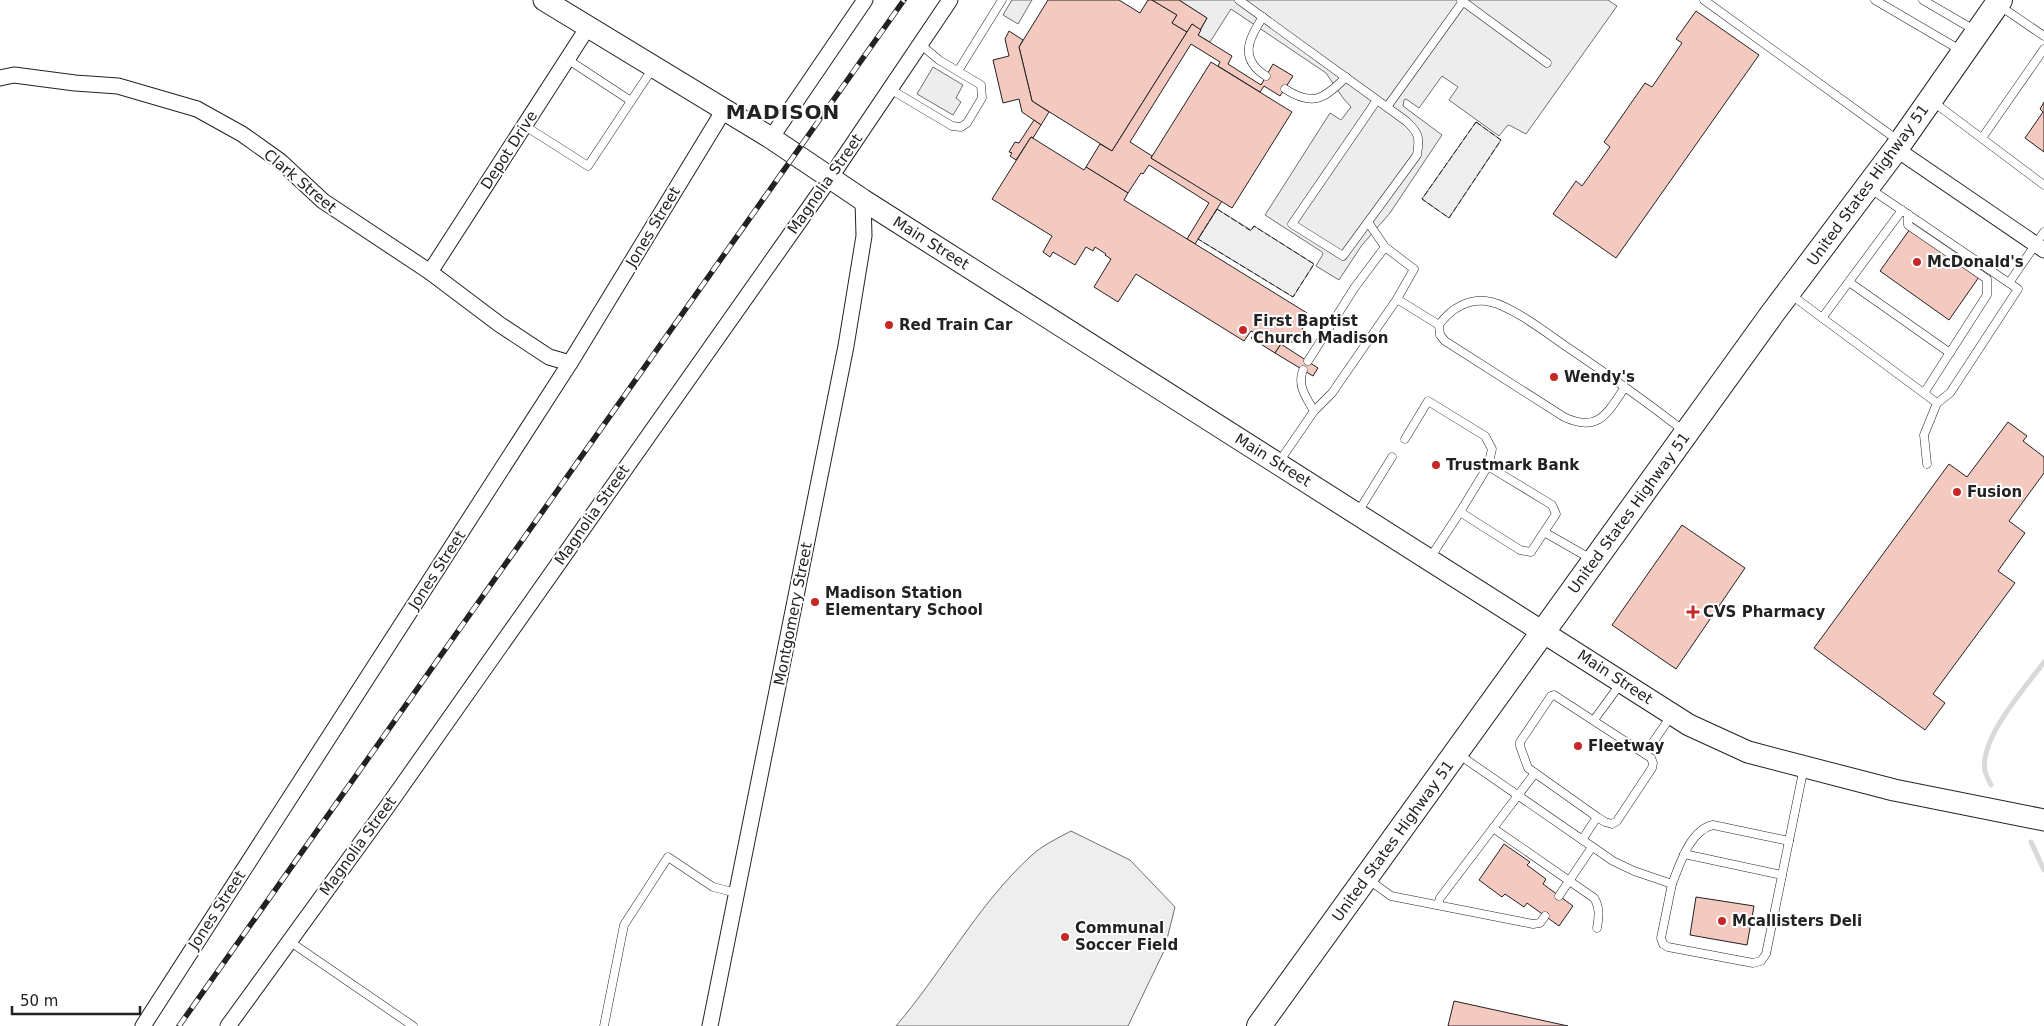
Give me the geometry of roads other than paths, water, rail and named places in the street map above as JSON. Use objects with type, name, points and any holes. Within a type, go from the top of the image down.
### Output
[{"type":"main road","name":"United States Highway 51","points":[[1259,1026],[1788,293],[1868,187],[1999,2]]},
{"type":"street","name":"Main Street","points":[[544,0],[770,138],[863,200],[1689,725],[1748,752],[1804,767],[1894,790],[2044,820]]},
{"type":"street","points":[[770,138],[865,0]]},
{"type":"street","name":"Magnolia Street","points":[[228,1026],[387,807],[830,178],[950,0]]},
{"type":"street","name":"Depot Drive","points":[[430,272],[588,27]]},
{"type":"street","name":"Clark Street","points":[[0,78],[14,75],[75,83],[118,86],[197,109],[242,134],[280,161],[323,201],[430,272],[499,324],[549,357],[570,363]]},
{"type":"street","name":"Jones Street","points":[[143,1026],[570,363],[724,110]]},
{"type":"street","points":[[1898,145],[2041,242]]},
{"type":"street","name":"Montgomery Street","points":[[710,1026],[846,346],[864,236],[863,200]]},
{"type":"lane","points":[[958,71],[1002,0]]},
{"type":"lane","points":[[1239,0],[1387,107],[1417,131],[1419,143],[1417,155],[1343,256],[1292,224],[1377,100]]},
{"type":"lane","points":[[1387,107],[1462,0],[1547,63]]},
{"type":"lane","points":[[1704,0],[1898,145]]},
{"type":"lane","points":[[1875,0],[1964,52]]},
{"type":"lane","points":[[1923,0],[1978,32]]},
{"type":"lane","points":[[1999,2],[2044,36]]},
{"type":"lane","points":[[1263,17],[1252,33],[1248,45],[1250,60],[1266,76]]},
{"type":"lane","points":[[890,89],[952,126],[961,128],[967,123],[982,98],[981,84],[940,60],[920,44]]},
{"type":"lane","points":[[1982,138],[2044,50]]},
{"type":"lane","points":[[567,59],[631,101]]},
{"type":"lane","points":[[525,126],[588,166],[653,67]]},
{"type":"lane","points":[[1285,89],[1297,97],[1310,100],[1323,97],[1346,77]]},
{"type":"lane","points":[[1930,100],[2044,184]]},
{"type":"lane","points":[[1868,187],[2018,289],[1950,393],[1937,402],[1924,435],[1927,464]]},
{"type":"lane","points":[[1822,318],[1905,212]]},
{"type":"lane","points":[[1905,212],[1908,225],[1987,279],[1987,295],[1924,393]]},
{"type":"lane","points":[[1278,464],[1314,411],[1332,393],[1397,299],[1414,269],[1385,247],[1368,222]]},
{"type":"lane","points":[[2009,283],[2041,242]]},
{"type":"lane","points":[[1308,361],[1356,287],[1385,247]]},
{"type":"lane","points":[[1849,282],[1950,353]]},
{"type":"lane","points":[[1788,293],[1937,402]]},
{"type":"lane","points":[[1397,299],[1439,325]]},
{"type":"lane","points":[[1625,387],[1601,418],[1586,424],[1576,422],[1564,417],[1445,341],[1440,335],[1439,325],[1453,310],[1462,305],[1480,301],[1498,304],[1534,324],[1625,387],[1687,433]]},
{"type":"lane","points":[[1302,370],[1300,378],[1301,388],[1314,411]]},
{"type":"lane","points":[[1405,438],[1428,401],[1485,436],[1492,449],[1488,466],[1429,559]]},
{"type":"lane","points":[[1357,514],[1392,457]]},
{"type":"lane","points":[[1460,512],[1520,550],[1532,552],[1556,514],[1552,505],[1488,466]]},
{"type":"lane","points":[[1544,532],[1594,561]]},
{"type":"lane","points":[[1594,720],[1622,682]]},
{"type":"lane","points":[[1551,696],[1559,696],[1645,754],[1653,763],[1652,768],[1617,820],[1612,824],[1605,822],[1528,768],[1520,742],[1551,696]]},
{"type":"lane","points":[[1645,754],[1672,714]]},
{"type":"lane","points":[[1457,753],[1613,861],[1634,871],[1672,884]]},
{"type":"lane","points":[[1789,841],[1713,825],[1706,826],[1699,832],[1684,854],[1672,884],[1660,938],[1662,944],[1753,963],[1761,961],[1766,954],[1782,875],[1789,841],[1804,767]]},
{"type":"lane","points":[[1438,905],[1440,898],[1534,773]]},
{"type":"lane","points":[[1582,840],[1598,817]]},
{"type":"lane","points":[[1493,828],[1594,898],[1598,904],[1600,916],[1597,928]]},
{"type":"lane","points":[[1558,896],[1592,847]]},
{"type":"lane","points":[[1684,854],[1782,875]]},
{"type":"lane","points":[[604,1026],[624,925],[668,857],[713,887],[737,893]]},
{"type":"lane","points":[[1366,878],[1392,896],[1533,924],[1540,923],[1545,916]]},
{"type":"lane","points":[[289,941],[412,1026]]},
{"type":"waterway","points":[[1991,785],[1985,771],[1985,758],[1989,744],[1996,729],[2016,699],[2044,662]]},
{"type":"waterway","points":[[2031,842],[2044,870]]},
{"type":"railway","points":[[179,1026],[904,0]]},
{"type":"place","name":"McDonald's","points":[[1917,262]]},
{"type":"place","name":"Red Train Car","points":[[889,325]]},
{"type":"place","name":"First Baptist Church Madison","points":[[1243,330]]},
{"type":"place","name":"Wendy's","points":[[1554,377]]},
{"type":"place","name":"Trustmark Bank","points":[[1436,465]]},
{"type":"place","name":"Fusion","points":[[1957,492]]},
{"type":"place","name":"Madison Station Elementary School","points":[[815,602]]},
{"type":"place","name":"CVS Pharmacy","points":[[1693,612]]},
{"type":"place","name":"Fleetway","points":[[1578,746]]},
{"type":"place","name":"Mcallisters Deli","points":[[1722,921]]},
{"type":"place","name":"Communal Soccer Field","points":[[1065,937]]},
{"type":"district","name":"MADISON","points":[[783,112]]}]
